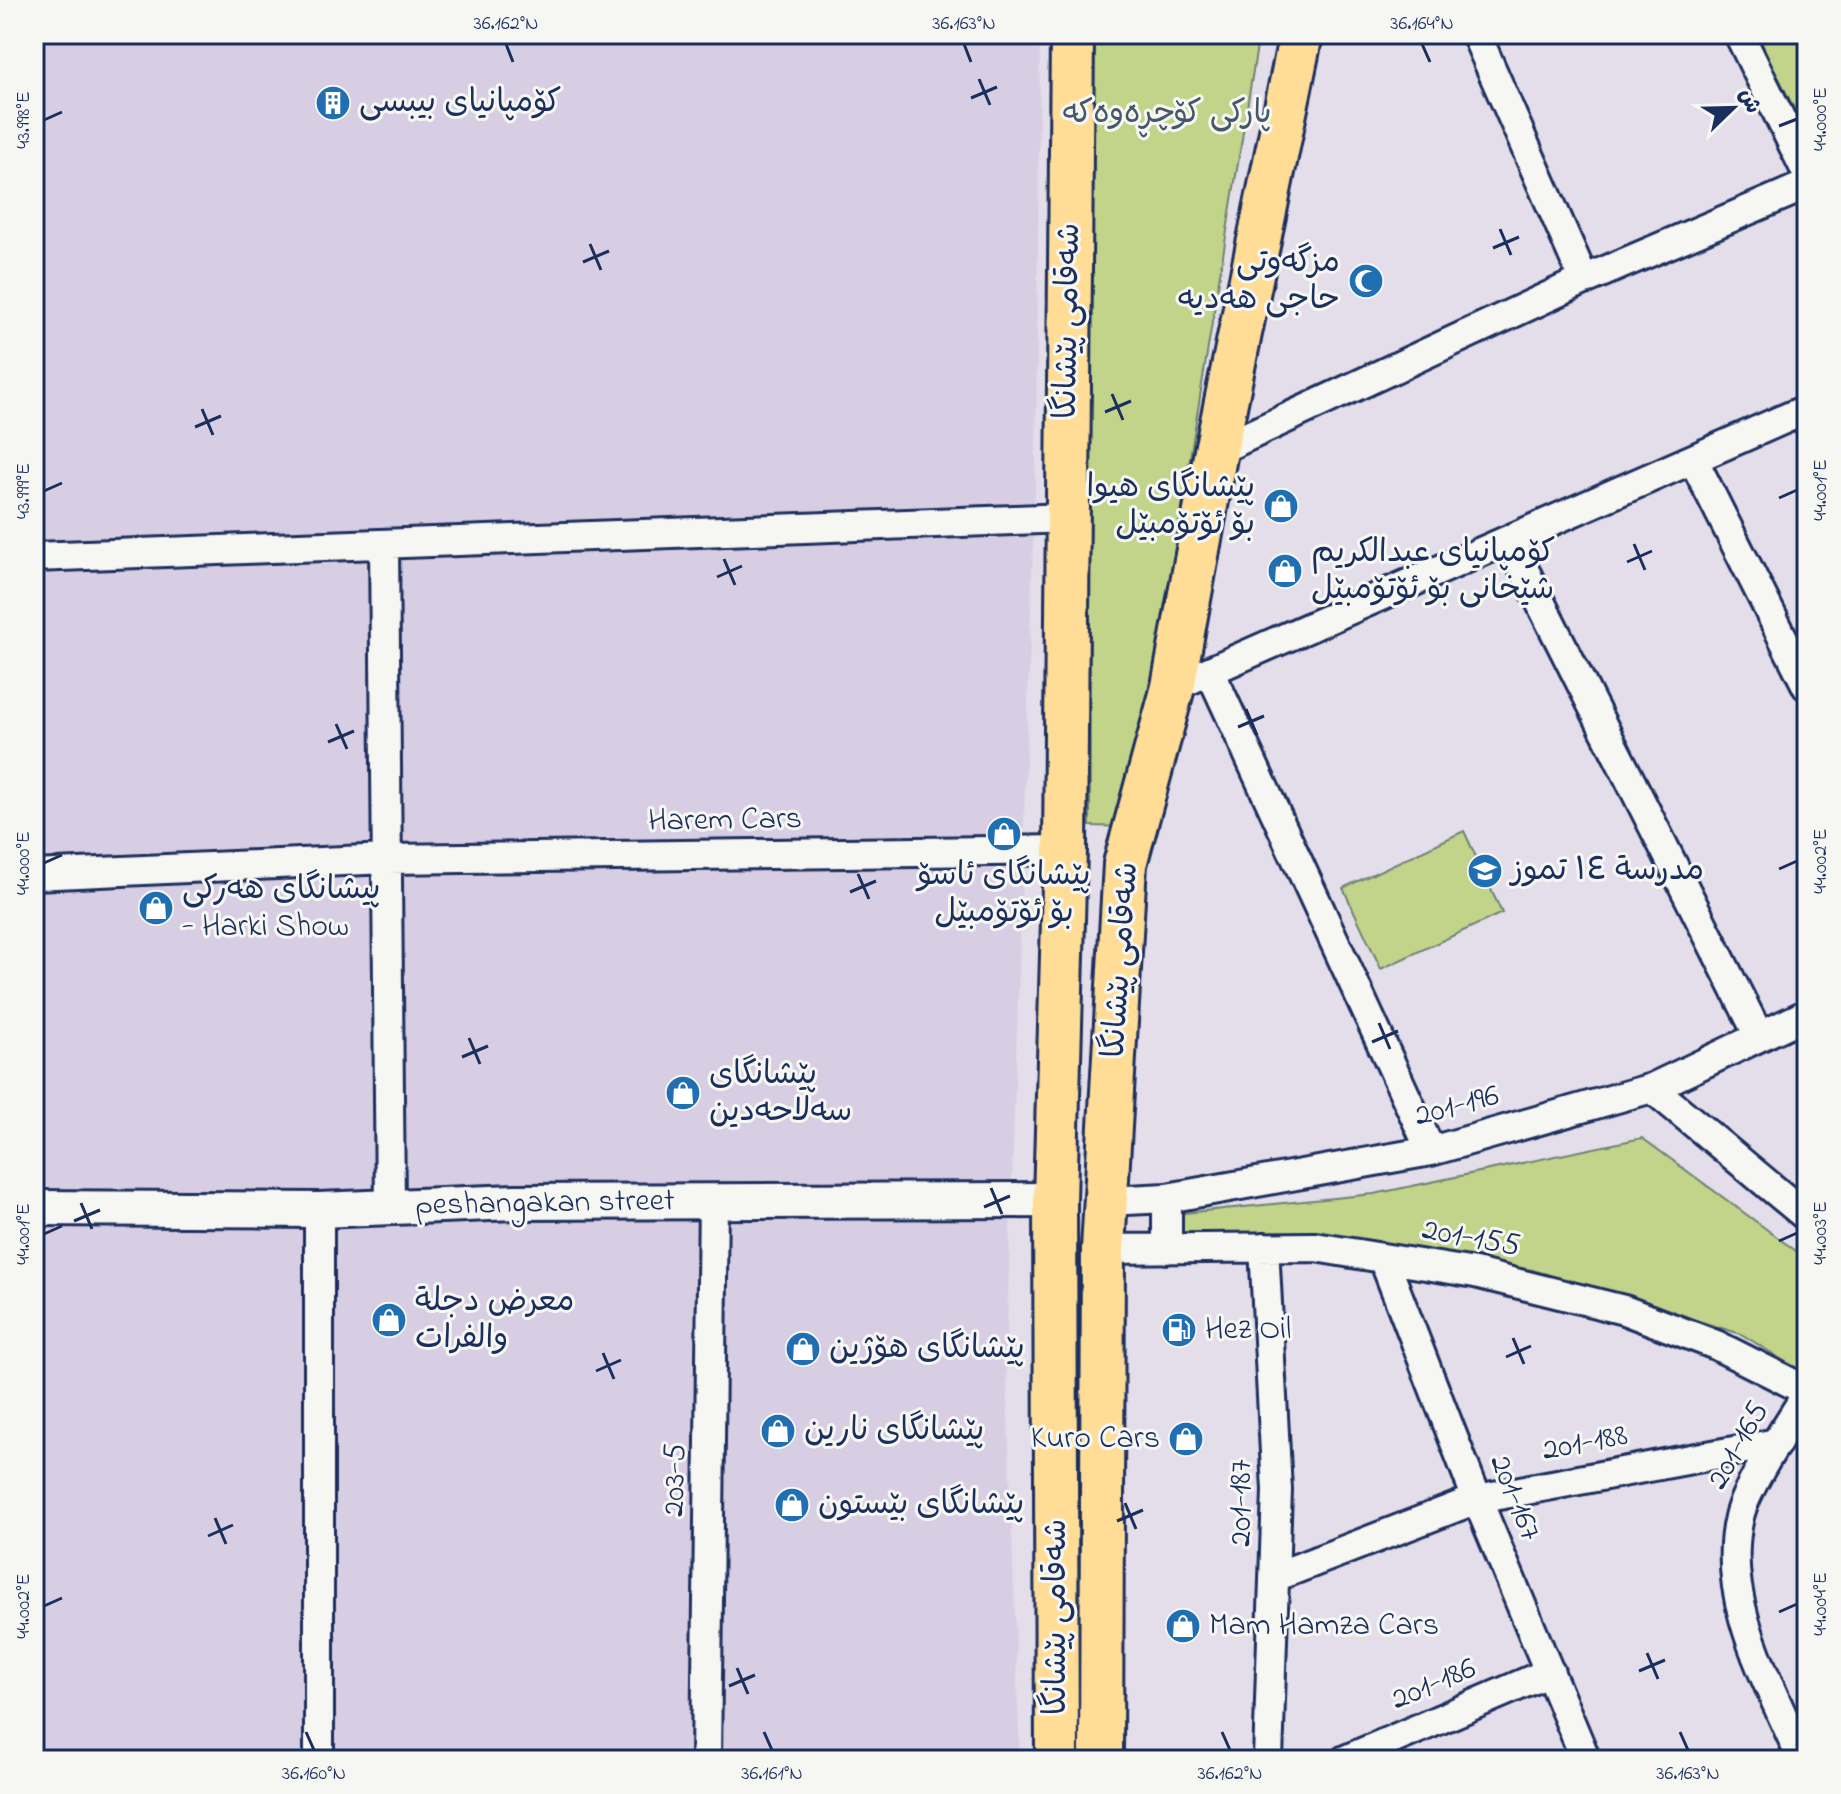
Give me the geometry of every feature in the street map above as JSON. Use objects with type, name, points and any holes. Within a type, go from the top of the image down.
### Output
[{"type":"main road","name":"شەقامی پێشانگا","points":[[1057,1760],[1055,1200],[1065,850],[1072,34]]},
{"type":"main road","name":"شەقامی پێشانگا","points":[[1101,1760],[1103,1249],[1125,864],[1191,679],[1216,451],[1301,34]]},
{"type":"main road","points":[[1065,850],[1125,864]]},
{"type":"street","points":[[1476,34],[1584,280]]},
{"type":"street","points":[[1739,34],[1807,173]]},
{"type":"street","points":[[1216,451],[1584,280],[1807,185]]},
{"type":"street","points":[[1431,1151],[1191,679],[1807,409]]},
{"type":"street","points":[[1693,459],[1807,686]]},
{"type":"street","points":[[34,557],[1068,518]]},
{"type":"street","points":[[1509,540],[1759,1036]]},
{"type":"street","points":[[384,544],[390,1208]]},
{"type":"street","name":"Harem Cars","points":[[34,875],[387,859],[1065,850]]},
{"type":"street","name":"201-196","points":[[1107,1201],[1167,1198],[1431,1151],[1652,1088],[1807,1014]]},
{"type":"street","points":[[1652,1088],[1807,1217]]},
{"type":"street","points":[[1167,1198],[1167,1249]]},
{"type":"street","name":"peshangakan street","points":[[34,1208],[319,1210],[515,1202],[1055,1200]]},
{"type":"street","name":"203-5","points":[[706,1760],[713,1201]]},
{"type":"street","points":[[319,1210],[319,1760]]},
{"type":"street","name":"201-187","points":[[1264,1247],[1277,1446],[1268,1760]]},
{"type":"street","name":"201-155","points":[[1103,1249],[1315,1247],[1475,1273],[1624,1310],[1716,1345],[1807,1393]]},
{"type":"street","name":"201-167","points":[[1384,1260],[1477,1499],[1586,1760]]},
{"type":"street","name":"201-165","points":[[1802,1760],[1742,1614],[1734,1564],[1739,1515],[1807,1393]]},
{"type":"street","name":"201-188","points":[[1275,1577],[1477,1499],[1777,1443]]},
{"type":"street","name":"201-186","points":[[1345,1760],[1550,1672]]},
{"type":"shaded area","points":[[34,34],[1040,34],[1036,459],[1006,1359],[1020,1760],[34,1760]]},
{"type":"green space","name":"پارکی کۆچڕەوەکە","points":[[1088,34],[1259,34],[1130,827],[1090,826]]},
{"type":"green space","points":[[1757,34],[1807,34],[1807,135]]},
{"type":"green space","points":[[1464,831],[1502,913],[1381,969],[1343,888]]},
{"type":"green space","points":[[1642,1138],[1807,1259],[1807,1375],[1741,1334],[1533,1270],[1288,1232],[1180,1240],[1174,1214],[1374,1194]]},
{"type":"place","name":"كۆمپانیای بیبسی","points":[[333,103]]},
{"type":"place","name":"مزگەوتی حاجی هەدیە","points":[[1366,281]]},
{"type":"place","name":"پێشانگای هیوا بۆ ئۆتۆمبێل","points":[[1281,506]]},
{"type":"place","name":"کۆمپانیای عبدالكريم شێخانی بۆ ئۆتۆمبێل","points":[[1285,571]]},
{"type":"place","name":"پێشانگای ئاسۆ بۆ ئۆتۆمبێل","points":[[1004,834]]},
{"type":"place","name":"مدرسة ١٤ تموز","points":[[1485,871]]},
{"type":"place","name":"پیشانگای هەرکی - Harki Show","points":[[156,908]]},
{"type":"place","name":"پێشانگای سەلاحەدین","points":[[683,1093]]},
{"type":"place","name":"معرض دجلة والفرات","points":[[389,1320]]},
{"type":"place","name":"Hez Oil","points":[[1179,1330]]},
{"type":"place","name":"پێشانگای هۆژین","points":[[803,1349]]},
{"type":"place","name":"پێشانگای نارین","points":[[778,1431]]},
{"type":"place","name":"Kuro Cars","points":[[1186,1439]]},
{"type":"place","name":"پێشانگای بێستون","points":[[792,1505]]},
{"type":"place","name":"Mam Hamza Cars","points":[[1183,1626]]}]
